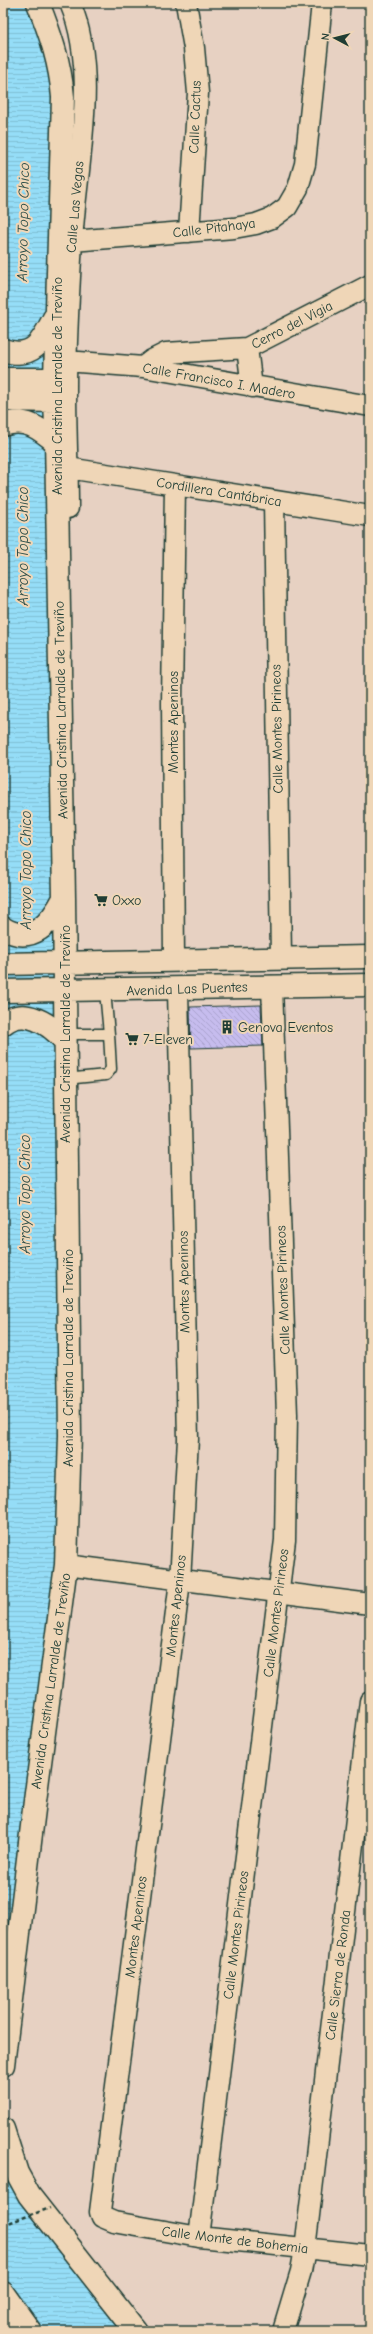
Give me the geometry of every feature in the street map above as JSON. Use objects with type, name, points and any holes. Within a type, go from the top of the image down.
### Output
[{"type":"main road","name":"Avenida Cristina Larralde de Treviño","points":[[3,2065],[35,1801],[66,1565],[70,1435],[65,1079],[61,1034],[59,907],[61,675],[50,379],[71,136],[56,47],[38,3]]},
{"type":"main road","points":[[3,350],[21,353],[38,345],[44,339],[56,316]]},
{"type":"main road","points":[[3,379],[50,379]]},
{"type":"main road","points":[[3,400],[50,401]]},
{"type":"main road","points":[[3,425],[19,421],[27,422],[51,437]]},
{"type":"main road","points":[[3,928],[15,934],[25,935],[40,929],[59,907]]},
{"type":"main road","name":"Avenida Las Puentes","points":[[3,964],[174,959],[370,957]]},
{"type":"main road","name":"Avenida Las Puentes","points":[[3,992],[178,990],[272,986],[370,985]]},
{"type":"main road","points":[[3,1024],[18,1017],[30,1017],[40,1020],[61,1034]]},
{"type":"main road","points":[[3,2129],[17,2173],[29,2196],[136,2331]]},
{"type":"main road","points":[[8,2300],[30,2331]]},
{"type":"street","name":"Calle Las Vegas","points":[[61,675],[67,656],[68,468],[66,361],[72,241],[71,136],[85,92],[84,52],[75,15],[70,3]]},
{"type":"street","name":"Calle Cactus","points":[[186,3],[194,48],[198,93],[190,232]]},
{"type":"street","name":"Calle Pitahaya","points":[[72,241],[190,232],[256,224],[272,218],[287,207],[298,188],[305,164],[322,3]]},
{"type":"street","name":"Cerro del Vigia","points":[[143,367],[152,360],[166,353],[247,348],[370,285]]},
{"type":"street","points":[[247,348],[252,387]]},
{"type":"street","name":"Calle Francisco I. Madero","points":[[66,361],[143,367],[252,387],[370,406]]},
{"type":"street","name":"Cordillera Cantábrica","points":[[68,468],[370,516]]},
{"type":"street","name":"Montes Apeninos","points":[[174,959],[172,703],[175,485]]},
{"type":"street","name":"Calle Montes Pirineos","points":[[274,501],[281,957]]},
{"type":"street","name":"Calle Montes Pirineos","points":[[199,2237],[285,1540],[287,1415],[272,986]]},
{"type":"street","name":"Montes Apeninos","points":[[102,2217],[100,2202],[180,1580],[188,1439],[178,990]]},
{"type":"street","points":[[66,1565],[370,1604]]},
{"type":"street","name":"Calle Sierra de Ronda","points":[[283,2331],[301,2271],[305,2249],[370,1701]]},
{"type":"street","name":"Calle Monte de Bohemia","points":[[102,2217],[114,2222],[199,2237],[370,2255]]},
{"type":"street","points":[[5,2331],[8,2300]]},
{"type":"lane","points":[[65,1079],[106,1075],[111,1069],[105,991]]},
{"type":"lane","points":[[61,1034],[109,1034]]},
{"type":"path","points":[[3,2225],[50,2208]]},
{"type":"water","name":"Arroyo Topo Chico","points":[[3,3],[38,3],[53,40],[70,1435],[3,2065]]},
{"type":"water","points":[[3,2129],[17,2173],[136,2331],[30,2331],[3,2293]]},
{"type":"building","name":"Genova Eventos","points":[[261,1005],[263,1046],[191,1048],[190,1007]]},
{"type":"place","name":"Oxxo","points":[[101,900]]},
{"type":"place","name":"Genova Eventos","points":[[227,1027]]},
{"type":"place","name":"7-Eleven","points":[[132,1039]]}]
